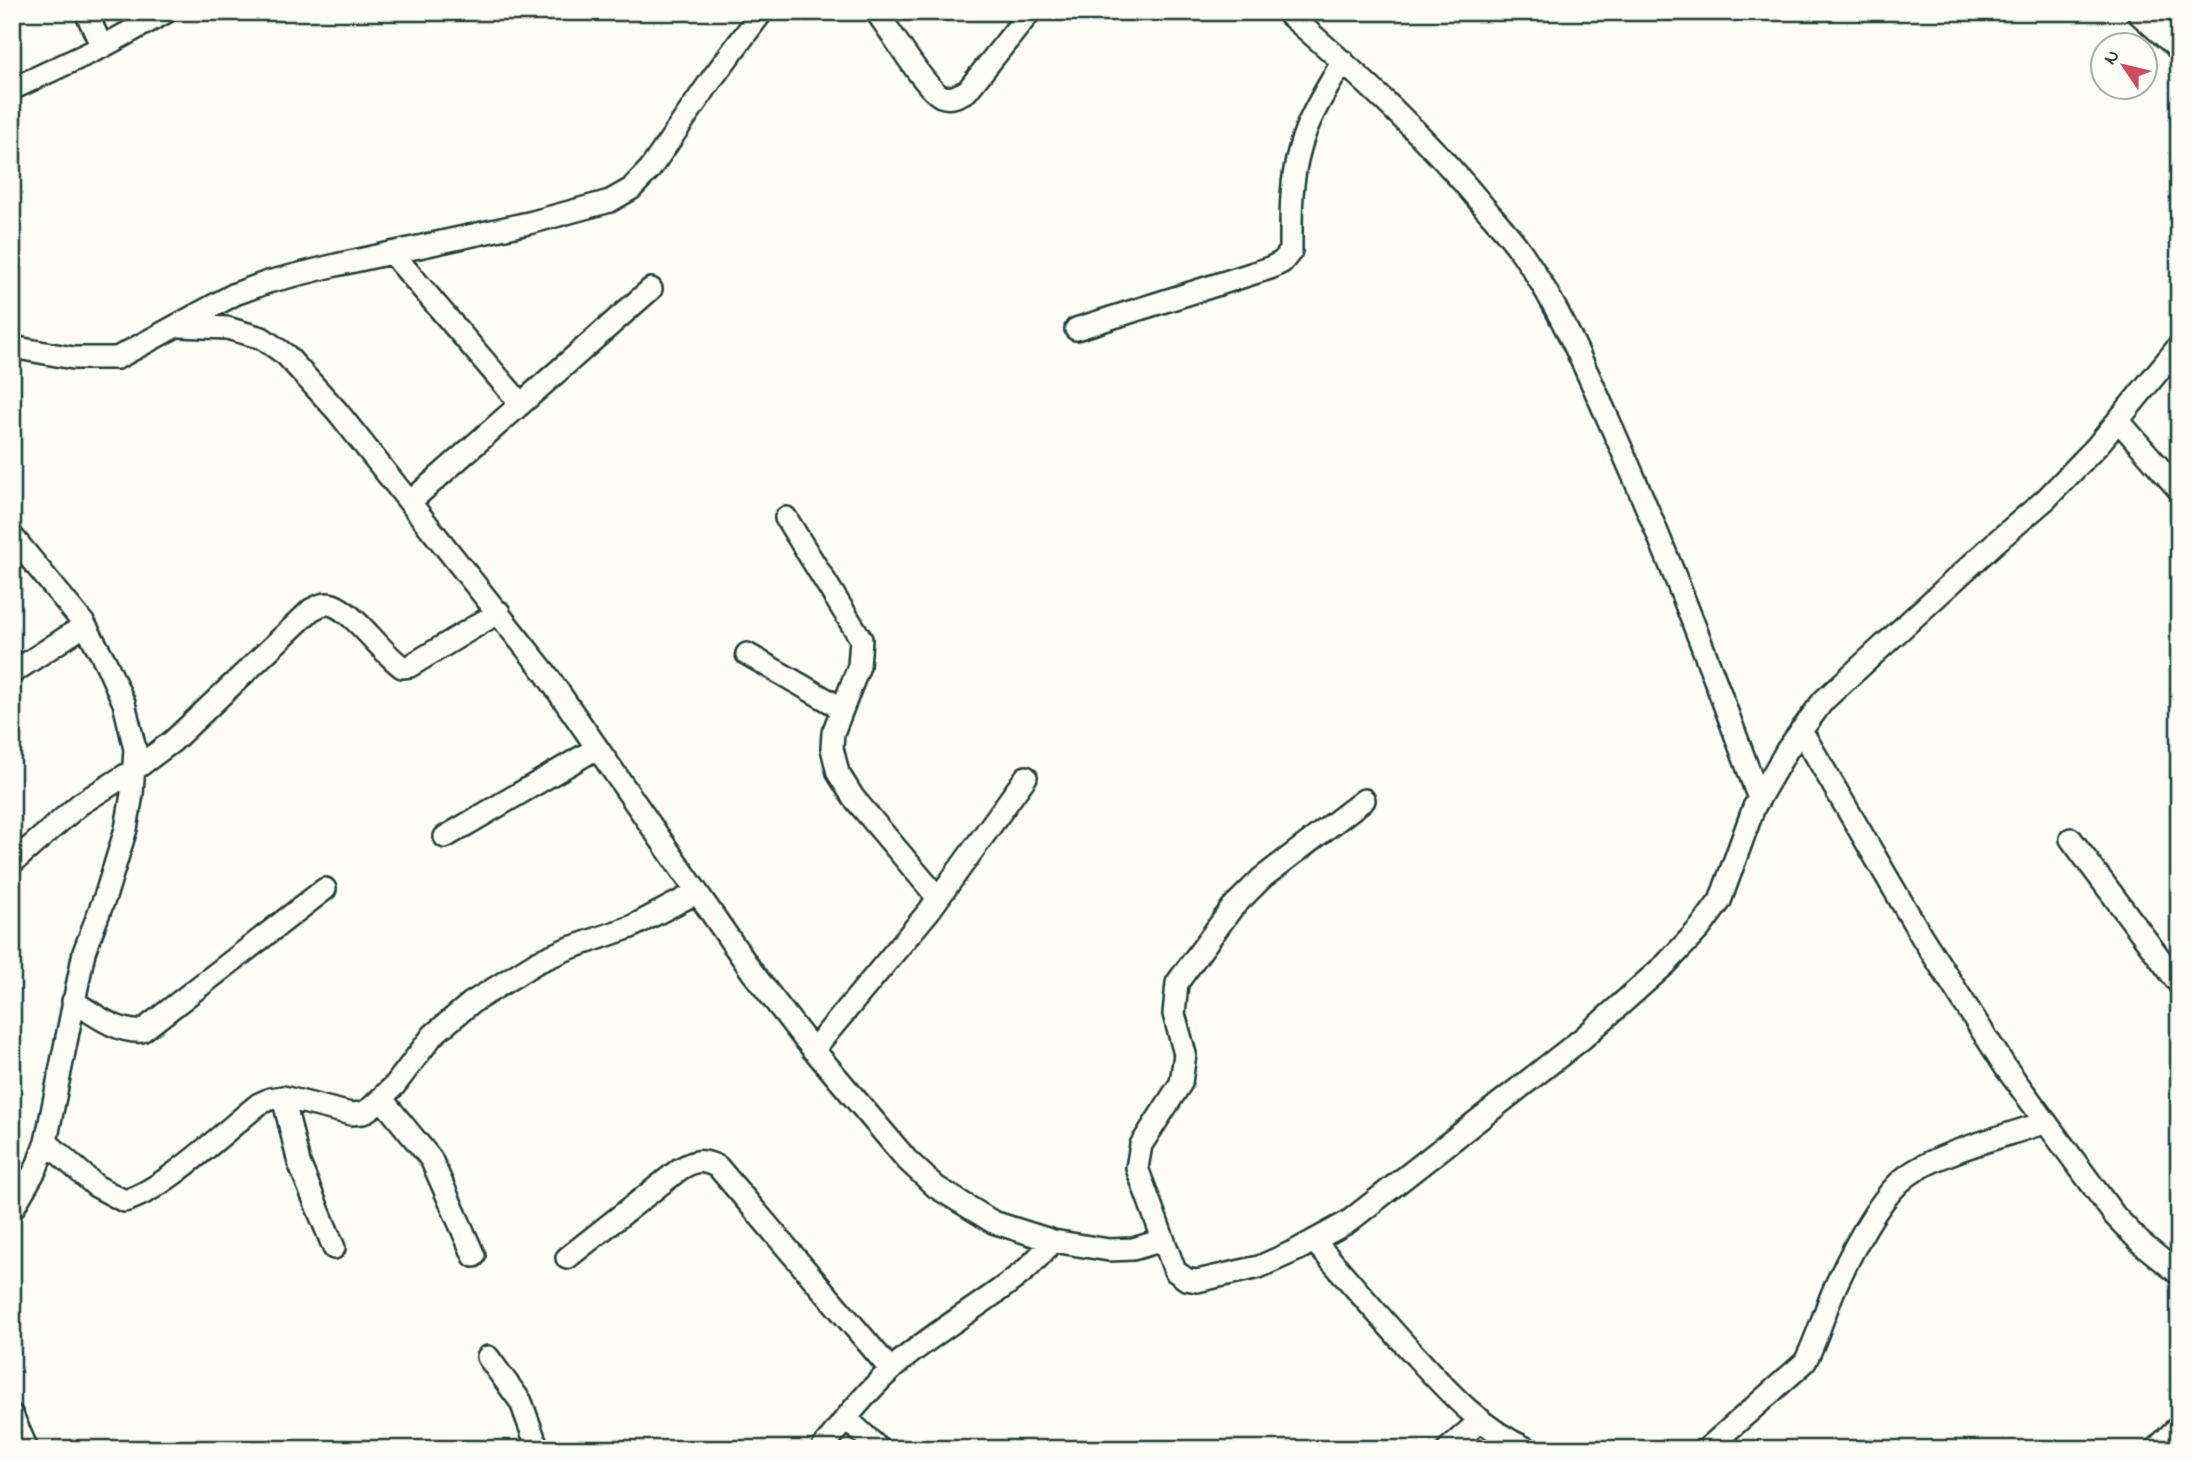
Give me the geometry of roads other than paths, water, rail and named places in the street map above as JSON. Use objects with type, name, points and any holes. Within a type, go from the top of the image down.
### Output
[{"type":"street","points":[[86,12],[102,47]]},
{"type":"street","points":[[12,89],[102,47],[166,12]]},
{"type":"street","points":[[12,347],[73,358],[117,358],[246,290],[336,265],[610,201],[631,189],[650,169],[762,12]]},
{"type":"street","points":[[876,12],[929,86],[941,96],[952,98],[967,91],[1030,12]]},
{"type":"street","points":[[1286,12],[1396,110],[1464,181],[1521,251],[1549,295],[1586,369],[1658,533],[1759,799]]},
{"type":"street","points":[[2142,12],[2179,45]]},
{"type":"street","points":[[1076,329],[1282,262],[1291,251],[1291,193],[1300,148],[1309,122],[1343,61]]},
{"type":"street","points":[[392,253],[521,404]]},
{"type":"street","points":[[410,502],[651,289]]},
{"type":"street","points":[[180,326],[227,328],[262,338],[286,355],[337,411],[544,671],[753,973],[813,1050],[907,1160],[936,1187],[993,1222],[1053,1241],[1109,1250],[1133,1249],[1163,1240]]},
{"type":"street","points":[[1364,800],[1262,878],[1232,908],[1177,983],[1174,1014],[1185,1054],[1181,1083],[1141,1144],[1137,1168],[1174,1271],[1186,1279],[1198,1281],[1259,1267],[1348,1222],[1583,1038],[1667,963],[1700,928],[1720,901],[1739,844],[1759,799],[1801,730],[1823,701],[2046,499],[2097,446],[2179,346]]},
{"type":"street","points":[[2118,420],[2179,491]]},
{"type":"street","points":[[786,518],[861,639],[859,666],[833,733],[832,748],[838,773],[853,797],[938,898]]},
{"type":"street","points":[[12,536],[85,625],[124,703],[135,749],[126,829],[84,952],[46,1142],[20,1178],[12,1210]]},
{"type":"street","points":[[12,863],[80,804],[134,770],[173,741],[312,610],[324,604],[332,605],[346,614],[402,667],[410,666],[499,612]]},
{"type":"street","points":[[12,673],[85,625]]},
{"type":"street","points":[[747,654],[841,708]]},
{"type":"street","points":[[1801,730],[1922,937],[2006,1068],[2115,1216],[2141,1243],[2176,1267]]},
{"type":"street","points":[[446,837],[597,748]]},
{"type":"street","points":[[813,1050],[938,898],[1026,777]]},
{"type":"street","points":[[2071,839],[2179,984]]},
{"type":"street","points":[[74,1002],[119,1028],[142,1031],[325,888]]},
{"type":"street","points":[[46,1142],[96,1186],[124,1201],[136,1198],[173,1174],[259,1104],[270,1099],[283,1097],[351,1114],[363,1113],[395,1085],[433,1035],[471,1003],[537,962],[631,927],[696,893]]},
{"type":"street","points":[[283,1097],[299,1163],[334,1248]]},
{"type":"street","points":[[381,1098],[431,1159],[474,1256]]},
{"type":"street","points":[[1707,1449],[1805,1362],[1838,1282],[1875,1214],[1892,1189],[1931,1161],[2046,1122]]},
{"type":"street","points":[[568,1258],[680,1169],[693,1161],[705,1160],[718,1167],[891,1370]]},
{"type":"street","points":[[822,1449],[846,1418],[891,1370],[1026,1270],[1053,1241]]},
{"type":"street","points":[[1314,1241],[1420,1361],[1481,1420],[1528,1449]]},
{"type":"street","points":[[488,1357],[521,1402],[538,1449]]},
{"type":"street","points":[[12,1415],[27,1449]]},
{"type":"street","points":[[846,1418],[879,1449]]},
{"type":"street","points":[[1448,1449],[1481,1420]]},
{"type":"street","points":[[2157,1449],[2179,1426]]}]
